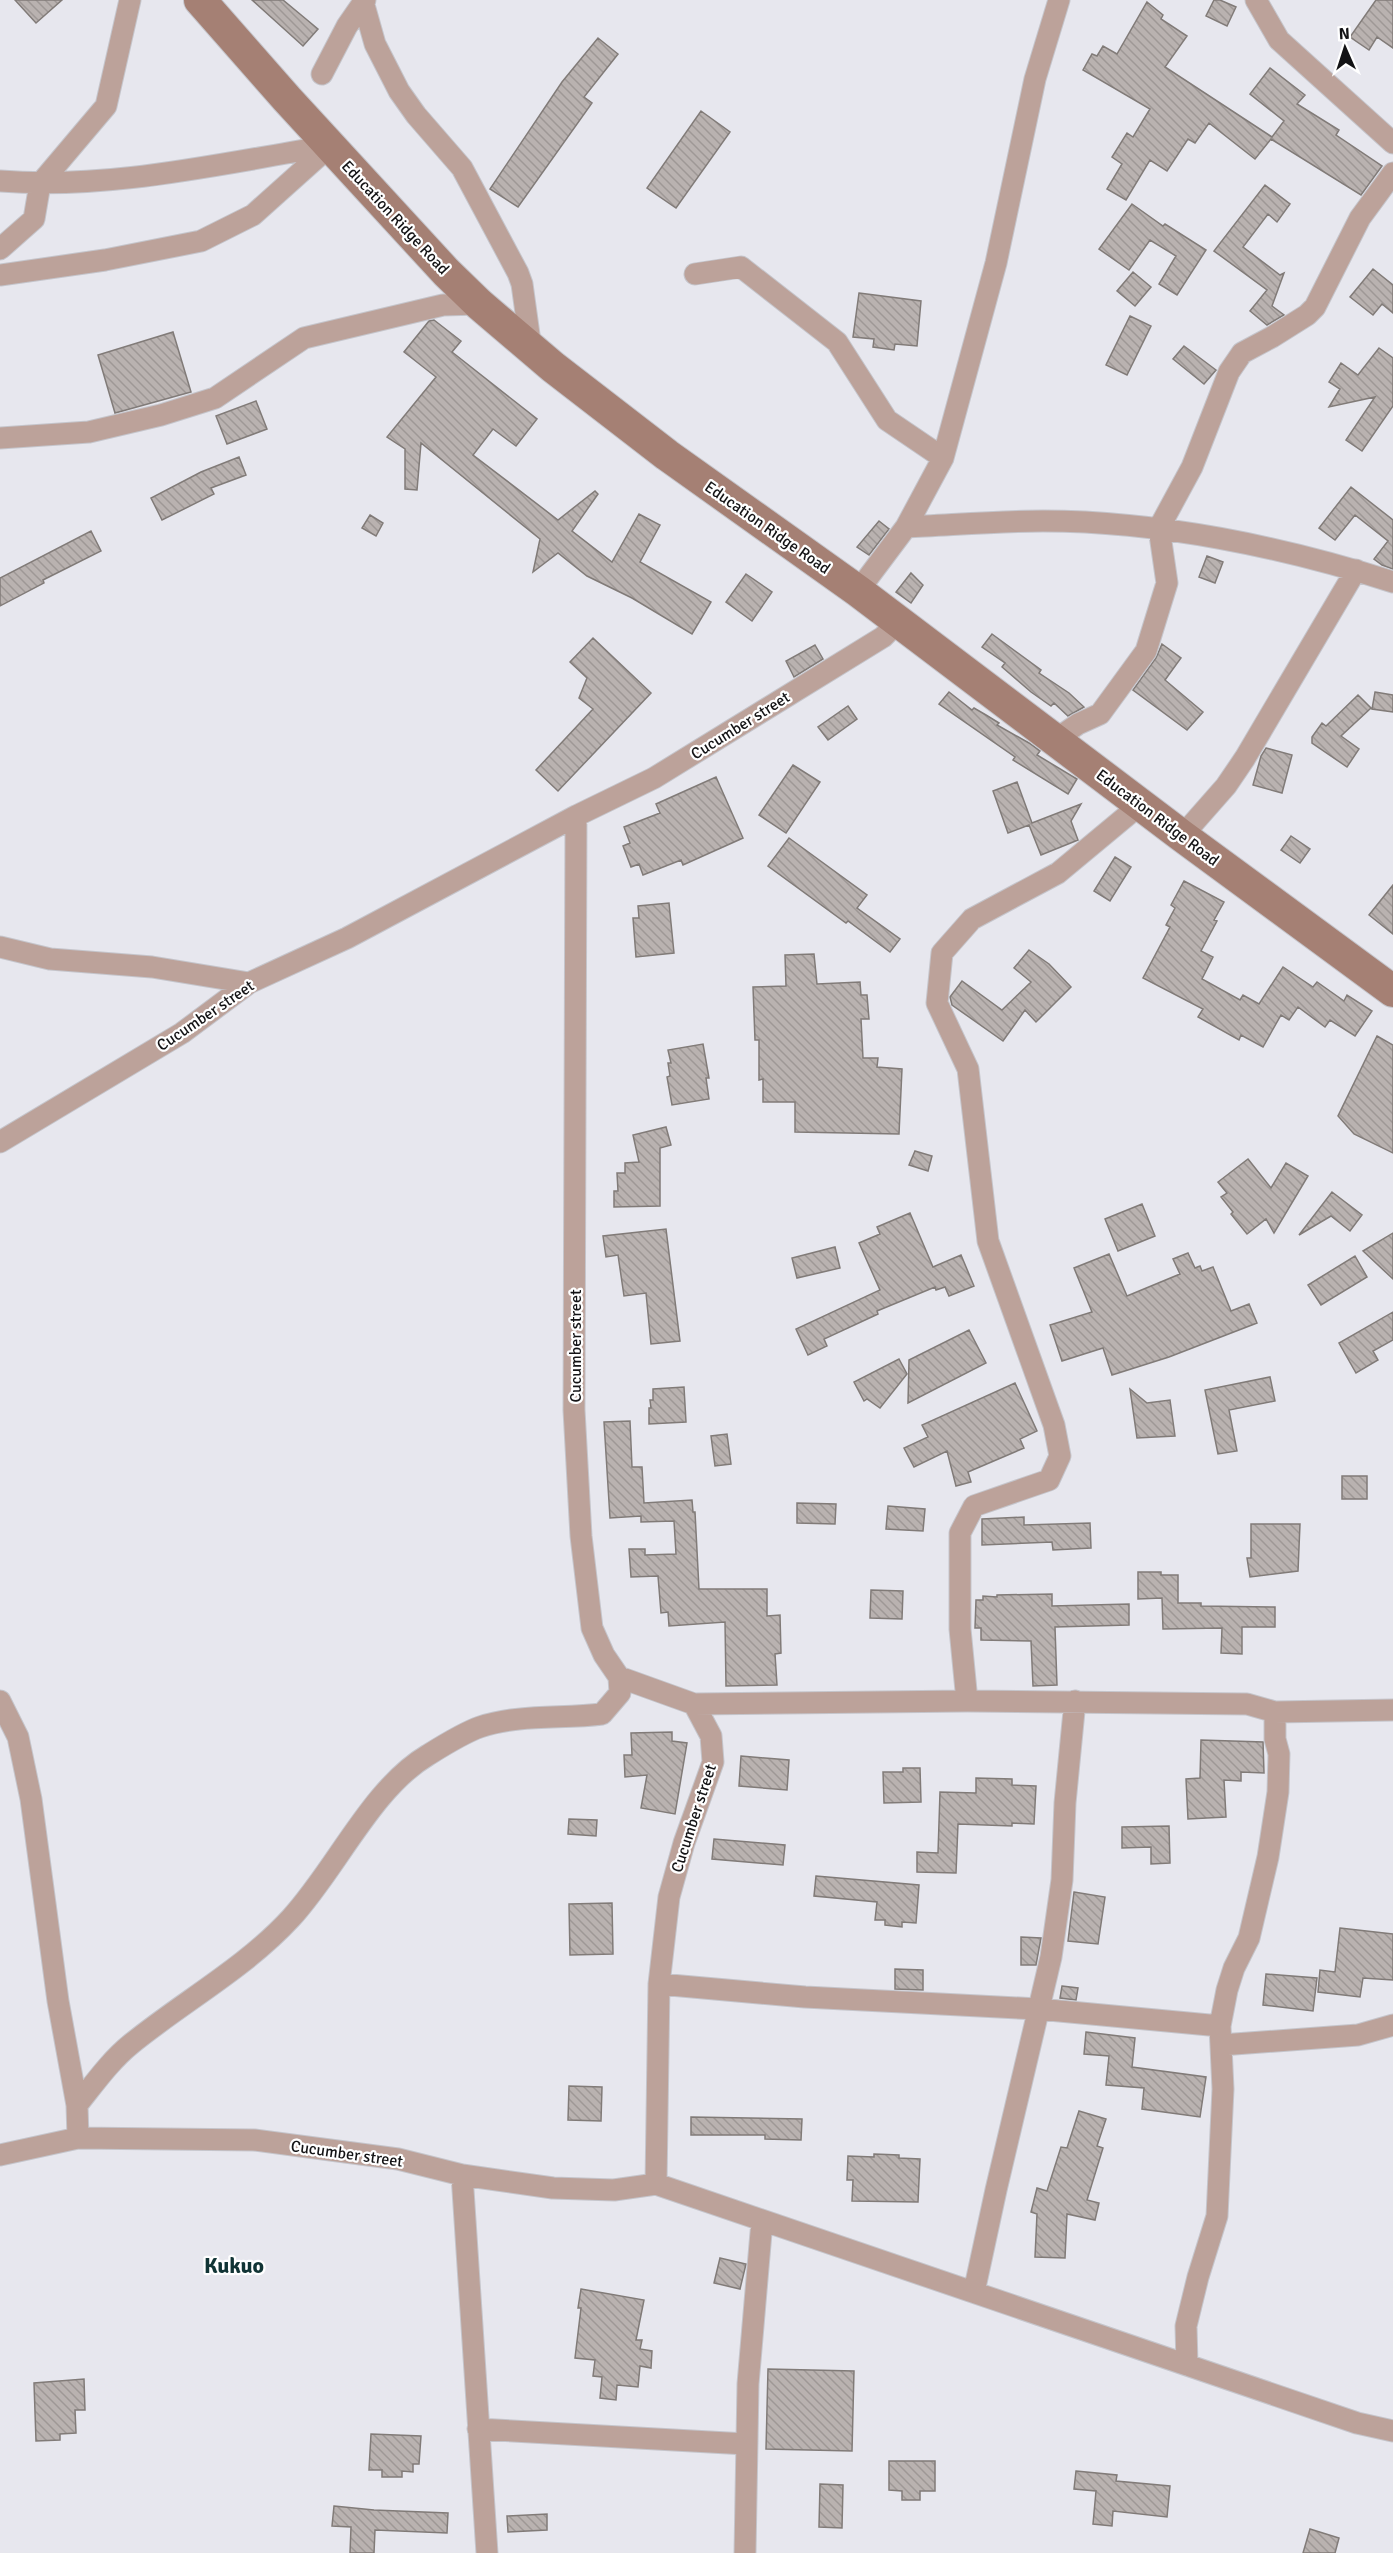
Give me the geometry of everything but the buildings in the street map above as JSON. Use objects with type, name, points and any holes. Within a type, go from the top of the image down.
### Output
[{"type":"main road","name":"Education Ridge Road","points":[[200,0],[330,146],[478,304],[531,349],[667,455],[858,591],[1182,836],[1393,991]]},
{"type":"street","points":[[0,249],[34,219],[40,184],[106,106],[130,0]]},
{"type":"street","points":[[858,591],[906,526],[943,459],[996,263],[1035,79],[1059,0]]},
{"type":"street","points":[[1256,0],[1279,40],[1393,143]]},
{"type":"street","points":[[322,74],[347,26],[364,2]]},
{"type":"street","points":[[364,2],[375,44],[399,90],[416,115],[462,168],[518,273],[522,284],[531,349]]},
{"type":"street","points":[[0,181],[40,184],[152,175],[330,146]]},
{"type":"street","points":[[0,275],[105,260],[201,241],[253,215],[330,146]]},
{"type":"street","points":[[1055,740],[1078,724],[1100,714],[1146,651],[1167,583],[1158,528],[1192,467],[1229,372],[1242,353],[1272,337],[1315,307],[1360,218],[1393,173]]},
{"type":"street","points":[[694,274],[741,267],[837,342],[886,420],[943,459]]},
{"type":"street","points":[[0,438],[89,432],[161,415],[215,398],[304,338],[443,305],[478,304]]},
{"type":"street","points":[[906,526],[1043,521],[1158,528],[1293,554],[1393,582]]},
{"type":"street","points":[[1182,836],[1226,786],[1245,758],[1356,570]]},
{"type":"street","name":"Cucumber street","points":[[0,1142],[182,1033],[249,983],[347,938],[576,816],[654,778],[883,637],[898,622]]},
{"type":"street","points":[[967,1701],[960,1629],[960,1533],[974,1506],[1048,1480],[1060,1456],[1054,1425],[988,1241],[968,1069],[937,1003],[942,953],[972,919],[1058,873],[1141,804]]},
{"type":"street","name":"Cucumber street","points":[[576,816],[574,1410],[581,1536],[592,1628],[604,1655],[619,1677]]},
{"type":"street","points":[[0,947],[50,959],[152,967],[249,983]]},
{"type":"street","points":[[77,2105],[102,2073],[129,2045],[247,1960],[292,1917],[390,1786],[426,1756],[479,1727],[521,1719],[567,1718],[602,1714],[620,1692],[619,1677],[694,1704],[1075,1701],[1247,1704],[1275,1712],[1393,1710]]},
{"type":"street","points":[[0,1701],[18,1737],[31,1799],[58,2001],[77,2105],[78,2138]]},
{"type":"street","points":[[974,2292],[1051,1958],[1062,1880],[1065,1803],[1075,1701]]},
{"type":"street","name":"Cucumber street","points":[[0,2155],[78,2138],[254,2140],[398,2159],[462,2175],[553,2188],[614,2190],[656,2184],[659,1984],[669,1897],[684,1843],[713,1762],[711,1736],[694,1704]]},
{"type":"street","points":[[1187,2365],[1186,2326],[1217,2216],[1223,2089],[1221,2036],[1227,1990],[1234,1968],[1249,1938],[1268,1857],[1278,1792],[1279,1754],[1275,1739],[1275,1712]]},
{"type":"street","points":[[659,1984],[805,1997],[1038,2009],[1221,2036],[1358,2035],[1393,2025]]},
{"type":"street","points":[[462,2175],[487,2553]]},
{"type":"street","points":[[656,2184],[1357,2423],[1393,2431]]},
{"type":"street","points":[[745,2553],[748,2384],[762,2222]]},
{"type":"street","points":[[478,2429],[746,2444]]},
{"type":"district","name":"Kukuo","points":[[234,2265]]}]
